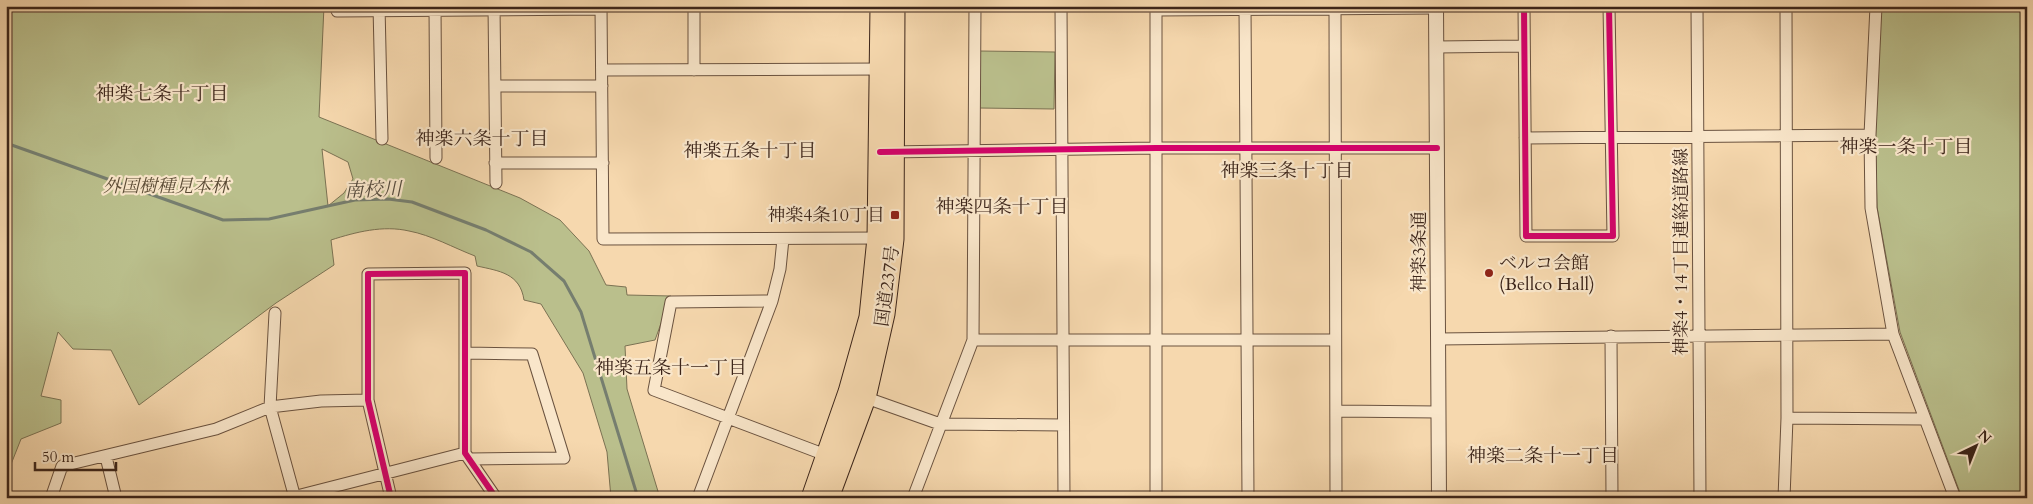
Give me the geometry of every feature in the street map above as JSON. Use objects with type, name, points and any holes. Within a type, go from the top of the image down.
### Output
[{"type":"highway","name":"国道237号","points":[[880,6],[888,69]]},
{"type":"highway","name":"国道237号","points":[[811,498],[866,398],[885,314],[888,69],[895,6]]},
{"type":"highway","name":"国道237号","points":[[829,498],[833,457],[886,238]]},
{"type":"street","points":[[694,6],[694,70]]},
{"type":"street","points":[[913,498],[973,340],[975,6]]},
{"type":"street","points":[[1062,6],[1061,149],[1064,498]]},
{"type":"street","points":[[1524,6],[1526,236],[1613,236],[1609,6]]},
{"type":"street","name":"神楽4・14丁目連絡道路線","points":[[1697,6],[1700,498]]},
{"type":"street","points":[[1784,498],[1787,418],[1786,6]]},
{"type":"street","points":[[1876,6],[1870,135],[1871,208],[1893,334],[1923,419],[1954,498]]},
{"type":"street","points":[[1335,7],[1336,498]]},
{"type":"street","points":[[1156,498],[1156,8],[1436,7]]},
{"type":"street","name":"神楽3条通","points":[[1436,7],[1439,498]]},
{"type":"street","points":[[379,8],[382,139]]},
{"type":"street","points":[[337,11],[379,8],[601,8],[603,239],[886,238]]},
{"type":"street","points":[[435,8],[436,158]]},
{"type":"street","points":[[494,8],[496,183]]},
{"type":"street","points":[[1245,8],[1248,498]]},
{"type":"street","points":[[1436,46],[1524,46]]},
{"type":"street","points":[[602,70],[888,69]]},
{"type":"street","points":[[495,86],[602,86]]},
{"type":"street","points":[[1525,138],[1870,135]]},
{"type":"street","points":[[887,152],[1156,148],[1437,148]]},
{"type":"street","points":[[495,162],[602,163]]},
{"type":"street","points":[[698,498],[772,302],[780,269],[783,239]]},
{"type":"street","points":[[391,498],[368,400],[368,274],[465,273],[468,456],[496,498]]},
{"type":"street","points":[[772,302],[671,302],[654,390],[833,457]]},
{"type":"street","points":[[275,313],[270,407],[292,497],[385,473],[468,456],[564,458],[532,354],[465,353]]},
{"type":"street","points":[[1438,339],[1893,334]]},
{"type":"street","points":[[1611,336],[1612,498]]},
{"type":"street","points":[[973,340],[1063,342],[1156,339],[1336,340]]},
{"type":"street","points":[[848,392],[940,424],[1064,425]]},
{"type":"street","points":[[51,498],[62,466],[106,457],[216,429],[270,407],[320,401],[368,400]]},
{"type":"street","points":[[1336,411],[1438,412]]},
{"type":"street","points":[[1787,418],[1923,419]]},
{"type":"street","points":[[106,457],[116,498]]},
{"type":"green space","name":"外国樹種見本林","points":[[6,6],[324,6],[319,117],[520,198],[560,220],[589,251],[606,285],[626,287],[627,295],[671,296],[655,340],[625,346],[627,389],[660,498],[611,498],[607,452],[583,373],[541,304],[524,300],[518,284],[507,275],[477,266],[475,256],[426,235],[399,229],[379,229],[360,232],[331,240],[334,265],[276,303],[139,405],[111,350],[73,349],[58,332],[41,396],[61,400],[61,423],[21,439],[6,477]],"holes":[[[322,149],[348,162],[353,179],[344,193],[328,206]]]},
{"type":"green space","points":[[1879,6],[2027,6],[2027,88],[2024,95],[2021,155],[2027,201],[2027,498],[1962,498],[1900,332],[1877,207],[1875,132]]},
{"type":"green space","points":[[980,51],[1055,52],[1054,109],[979,108]]},
{"type":"shaded area","points":[[2027,17],[2027,88],[2021,62]]},
{"type":"shaded area","points":[[2027,135],[2027,231],[2023,177]]},
{"type":"waterway","name":"南校川","points":[[6,143],[223,220],[269,219],[355,200],[388,199],[412,202],[486,230],[531,252],[564,281],[581,312],[638,498]]},
{"type":"cycle path","points":[[1524,6],[1526,236],[1613,236],[1609,6]]},
{"type":"cycle path","points":[[880,152],[1156,148],[1437,148]]},
{"type":"cycle path","points":[[391,498],[368,400],[368,274],[465,273],[465,453],[496,498]]},
{"type":"place","name":"神楽4条10丁目","points":[[895,215]]},
{"type":"place","name":"ベルコ会館 (Bellco Hall)","points":[[1489,273]]},
{"type":"district","name":"神楽七条十丁目","points":[[162,93]]},
{"type":"district","name":"神楽六条十丁目","points":[[482,138]]},
{"type":"district","name":"神楽一条十丁目","points":[[1906,146]]},
{"type":"district","name":"神楽五条十丁目","points":[[750,150]]},
{"type":"district","name":"神楽三条十丁目","points":[[1287,170]]},
{"type":"district","name":"神楽四条十丁目","points":[[1002,206]]},
{"type":"district","name":"神楽五条十一丁目","points":[[671,367]]},
{"type":"district","name":"神楽二条十一丁目","points":[[1543,455]]}]
